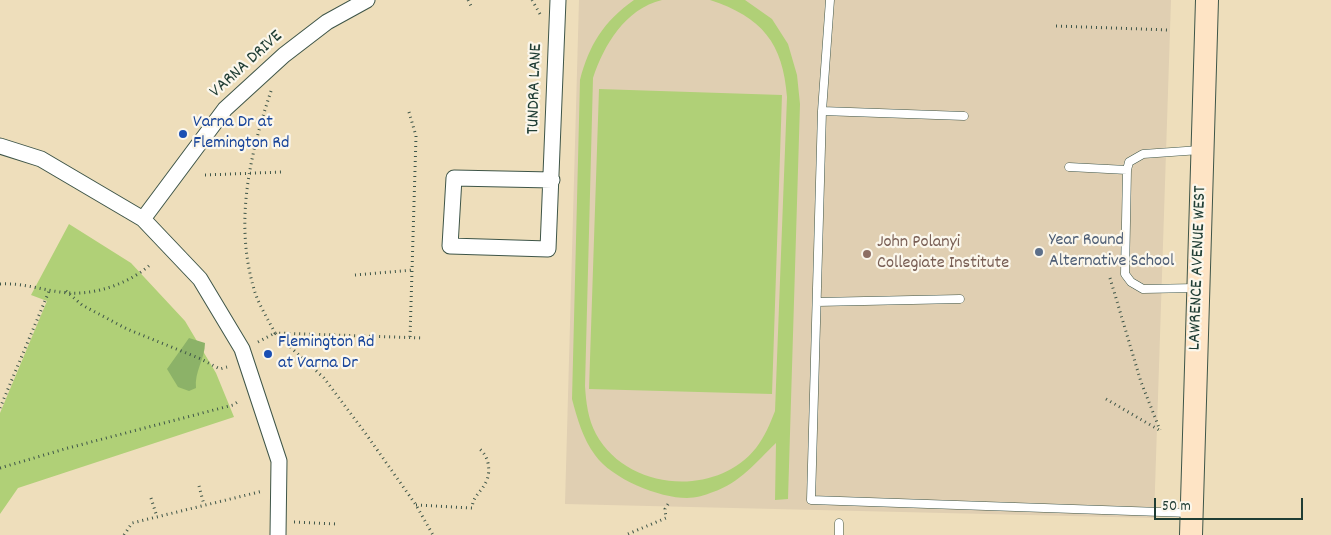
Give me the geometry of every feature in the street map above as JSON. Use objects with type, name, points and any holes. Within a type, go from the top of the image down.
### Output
[{"type":"main road","name":"LAWRENCE AVENUE WEST","points":[[1191,524],[1207,0]]},
{"type":"street","name":"VARNA DRIVE","points":[[143,219],[225,109],[284,55],[328,22],[367,0]]},
{"type":"street","name":"TUNDRA LANE","points":[[552,180],[454,178],[450,246],[548,249],[552,180],[558,0]]},
{"type":"street","points":[[0,146],[41,159],[143,219],[200,279],[242,349],[279,461],[278,528]]},
{"type":"lane","points":[[830,0],[822,111],[811,500],[1191,524]]},
{"type":"lane","points":[[822,111],[964,116]]},
{"type":"lane","points":[[1198,288],[1143,289],[1131,282],[1125,274],[1127,170],[1129,162],[1143,154],[1202,150]]},
{"type":"lane","points":[[1068,167],[1127,170]]},
{"type":"lane","points":[[817,302],[960,299]]},
{"type":"lane","points":[[839,523],[839,535]]},
{"type":"path","points":[[468,0],[471,6]]},
{"type":"path","points":[[1056,26],[1169,30]]},
{"type":"path","points":[[272,89],[258,131],[244,205],[246,247],[254,289],[275,333],[324,378],[416,505],[433,535]]},
{"type":"path","points":[[409,112],[416,136],[410,338]]},
{"type":"path","points":[[205,175],[282,172]]},
{"type":"path","points":[[0,284],[80,293],[124,283],[140,274],[151,264]]},
{"type":"path","points":[[355,275],[413,270]]},
{"type":"path","points":[[1106,399],[1160,430],[1141,382],[1110,278]]},
{"type":"path","points":[[0,408],[50,289]]},
{"type":"path","points":[[66,291],[82,306],[127,329],[216,367],[227,367]]},
{"type":"path","points":[[242,349],[275,333],[423,338]]},
{"type":"path","points":[[0,468],[68,448],[234,405],[239,401]]},
{"type":"path","points":[[416,505],[472,508],[473,500],[487,480],[488,460],[484,452],[478,448]]},
{"type":"path","points":[[199,486],[204,505]]},
{"type":"path","points":[[124,535],[132,523],[254,492],[279,490]]},
{"type":"path","points":[[151,498],[157,517]]},
{"type":"path","points":[[628,534],[666,518],[665,508],[670,501]]},
{"type":"path","points":[[278,528],[337,524]]},
{"type":"shaded area","name":"John Polanyi Collegiate Institute","points":[[579,0],[1171,0],[1154,518],[565,504]]},
{"type":"green space","points":[[634,0],[662,0],[637,11],[618,30],[603,53],[593,78],[585,386],[591,422],[596,434],[610,453],[628,467],[650,477],[673,481],[696,481],[718,475],[739,464],[756,448],[767,430],[775,411],[787,97],[785,78],[775,47],[756,24],[728,7],[710,0],[745,0],[772,19],[788,44],[797,75],[800,104],[788,499],[775,500],[776,443],[740,478],[723,488],[697,497],[676,497],[663,495],[637,486],[603,464],[587,442],[576,414],[572,399],[580,80],[588,56],[599,35],[614,16]]},
{"type":"green space","points":[[599,89],[782,95],[772,394],[589,389]]},
{"type":"green space","points":[[69,224],[131,263],[185,321],[216,373],[234,417],[18,488],[0,514],[0,413],[47,301],[31,295]]},
{"type":"green space","points":[[189,338],[205,343],[205,349],[197,376],[196,388],[189,391],[178,387],[167,369]]},
{"type":"place","name":"Varna Dr at Flemington Rd","points":[[183,134]]},
{"type":"place","name":"Year Round Alternative School","points":[[1039,252]]},
{"type":"place","name":"John Polanyi Collegiate Institute","points":[[867,254]]},
{"type":"place","name":"Flemington Rd at Varna Dr","points":[[268,354]]}]
